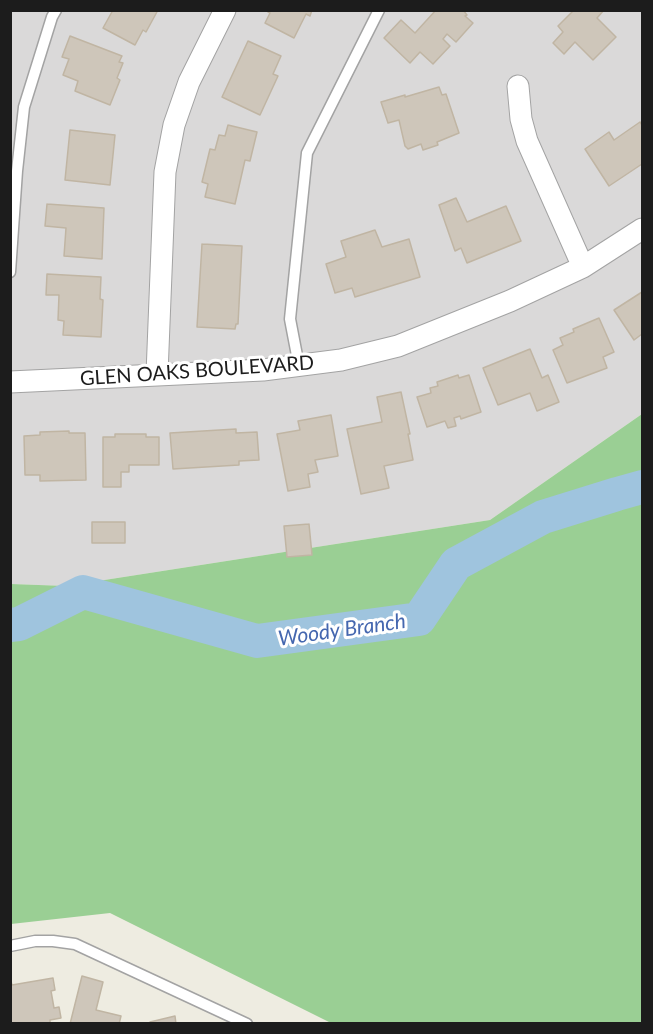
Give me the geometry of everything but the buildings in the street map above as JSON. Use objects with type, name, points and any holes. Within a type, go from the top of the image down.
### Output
[{"type":"street","points":[[157,374],[165,172],[174,125],[189,82],[225,10]]},
{"type":"street","points":[[518,86],[521,119],[527,141],[584,267]]},
{"type":"street","name":"GLEN OAKS BOULEVARD","points":[[10,382],[263,370],[341,360],[398,346],[510,301],[584,267],[642,229]]},
{"type":"lane","points":[[10,272],[24,107],[56,10]]},
{"type":"lane","points":[[299,366],[290,319],[307,153],[379,10]]},
{"type":"lane","points":[[10,946],[35,941],[75,944],[247,1023]]},
{"type":"shaded area","points":[[11,11],[642,11],[642,414],[490,520],[66,586],[11,584]]},
{"type":"green space","points":[[642,414],[642,1023],[331,1023],[110,913],[11,924],[11,584],[66,586],[490,520]]},
{"type":"waterway","name":"Woody Branch","points":[[10,625],[19,624],[83,592],[257,641],[419,619],[456,564],[543,517],[642,487]]}]
